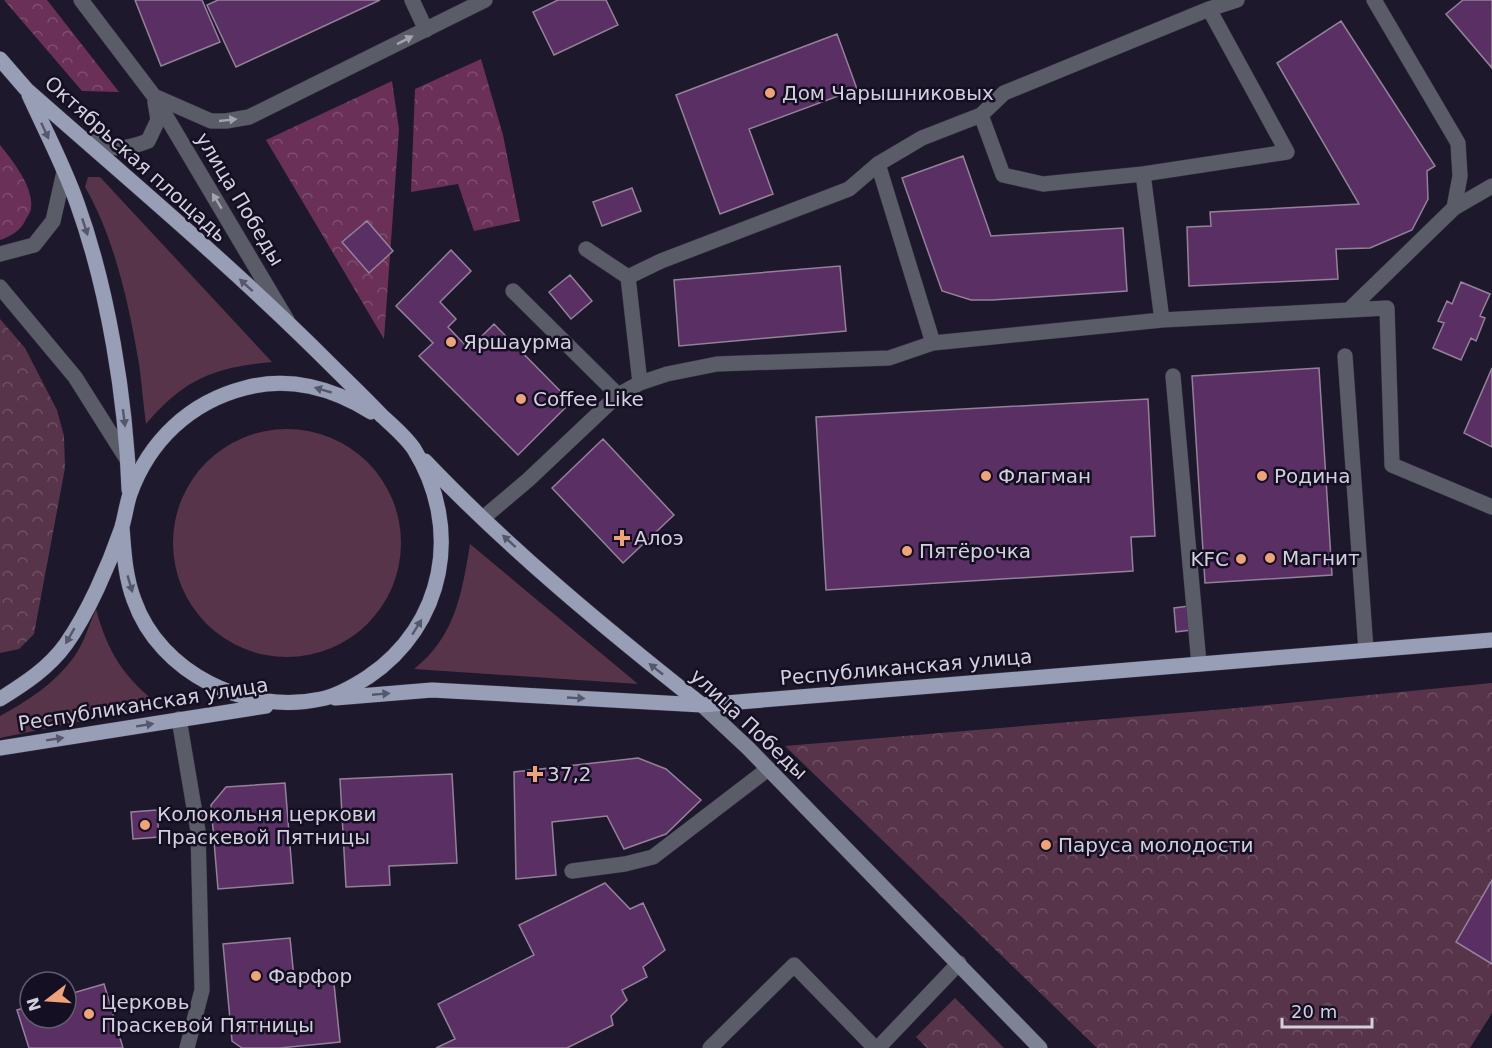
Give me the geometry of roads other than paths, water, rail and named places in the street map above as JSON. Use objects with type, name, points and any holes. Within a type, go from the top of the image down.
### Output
[{"type":"main road","points":[[0,59],[26,89]]},
{"type":"main road","name":"Октябрьская площадь","points":[[26,89],[290,324],[413,447],[429,478],[439,510],[442,545],[438,579],[427,611],[409,640],[385,665],[356,684],[323,699],[292,702],[253,699],[215,687],[181,666],[154,638],[135,603],[124,565],[122,527]]},
{"type":"main road","name":"Октябрьская площадь","points":[[26,89],[77,203],[90,244],[118,375],[130,495]]},
{"type":"main road","name":"Октябрьская площадь","points":[[0,699],[45,668],[66,645],[93,597],[122,527],[130,495],[144,462],[165,433],[193,409],[225,393],[260,384],[296,383],[329,391],[363,407],[393,427]]},
{"type":"main road","name":"улица Победы","points":[[413,447],[449,486],[606,629],[702,705],[768,769],[1040,1048]]},
{"type":"main road","name":"Республиканская улица","points":[[323,699],[432,690],[702,705],[1492,640]]},
{"type":"main road","name":"Республиканская улица","points":[[0,748],[292,702]]},
{"type":"street","name":"улица Победы","points":[[81,0],[154,96],[290,324]]},
{"type":"street","points":[[412,0],[426,30]]},
{"type":"street","points":[[154,96],[211,121],[226,122],[249,117],[484,0]]},
{"type":"street","points":[[628,277],[661,261],[849,189],[878,164],[922,138],[981,115],[1004,93],[1209,9],[1237,0]]},
{"type":"street","points":[[1374,0],[1458,144],[1460,176],[1455,208]]},
{"type":"street","points":[[981,115],[1003,175],[1043,184],[1143,174],[1287,152],[1209,9]]},
{"type":"street","points":[[79,136],[104,147],[126,149],[148,141],[158,120],[154,96]]},
{"type":"street","points":[[878,164],[933,343]]},
{"type":"street","points":[[0,254],[34,245],[54,221],[64,172]]},
{"type":"street","points":[[1143,174],[1162,320]]},
{"type":"street","points":[[1349,310],[1455,208],[1492,186]]},
{"type":"street","points":[[586,249],[628,277],[640,383]]},
{"type":"street","points":[[0,287],[75,377],[128,461]]},
{"type":"street","points":[[513,291],[618,395]]},
{"type":"street","points":[[483,518],[528,480],[618,395],[640,383],[667,374],[717,364],[889,358],[933,343],[1162,320],[1387,308],[1392,465],[1492,507]]},
{"type":"street","points":[[1345,356],[1366,650]]},
{"type":"street","points":[[1173,376],[1199,664]]},
{"type":"street","points":[[179,719],[198,831],[202,990],[187,1048]]},
{"type":"street","points":[[572,871],[625,864],[653,857],[768,769]]},
{"type":"street","points":[[710,1048],[794,965],[877,1048],[959,963]]},
{"type":"place","name":"Дом Чарышниковых","points":[[770,93]]},
{"type":"place","name":"Яршаурма","points":[[451,342]]},
{"type":"place","name":"Coffee Like","points":[[521,399]]},
{"type":"place","name":"Флагман","points":[[986,476]]},
{"type":"place","name":"Родина","points":[[1262,476]]},
{"type":"place","name":"Алоэ","points":[[622,538]]},
{"type":"place","name":"Пятёрочка","points":[[907,551]]},
{"type":"place","name":"Магнит","points":[[1270,558]]},
{"type":"place","name":"KFC","points":[[1241,559]]},
{"type":"place","name":"37,2","points":[[535,774]]},
{"type":"place","name":"Колокольня церкови Праскевой Пятницы","points":[[145,825]]},
{"type":"place","name":"Паруса молодости","points":[[1046,845]]},
{"type":"place","name":"Фарфор","points":[[256,976]]},
{"type":"place","name":"Церковь Праскевой Пятницы","points":[[89,1014]]}]
